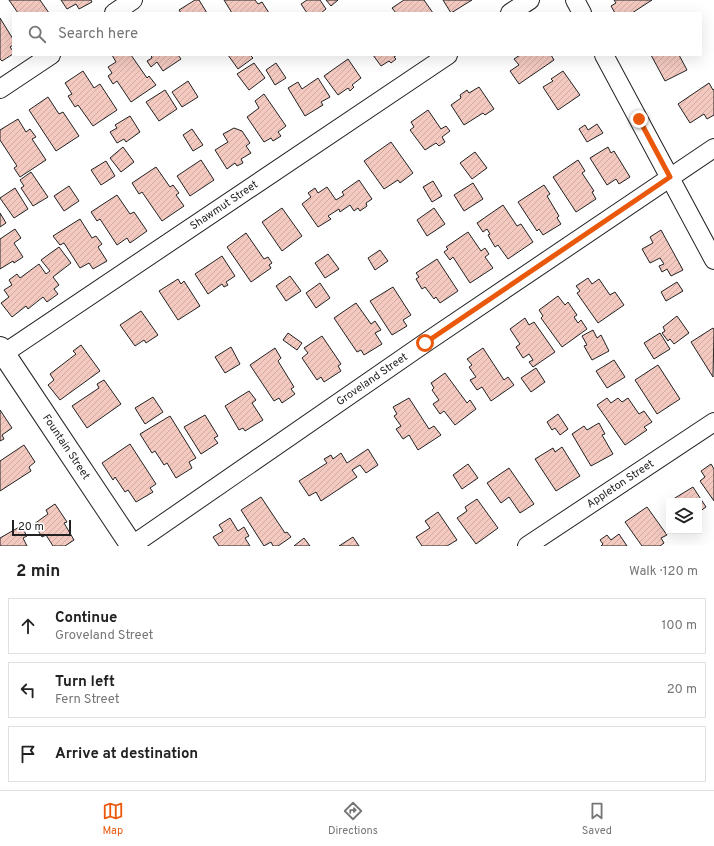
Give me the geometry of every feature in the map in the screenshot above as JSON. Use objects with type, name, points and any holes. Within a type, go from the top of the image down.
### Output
[{"type":"street","points":[[115,12],[133,0]]},
{"type":"street","points":[[512,12],[530,0]]},
{"type":"street","points":[[575,0],[581,12]]},
{"type":"street","points":[[0,89],[50,56]]},
{"type":"street","name":"Shawmut Street","points":[[1,352],[446,56]]},
{"type":"street","points":[[605,56],[714,260]]},
{"type":"street","name":"Groveland Street","points":[[132,546],[419,347],[714,148]]},
{"type":"street","name":"Fountain Street","points":[[1,352],[132,546]]},
{"type":"street","name":"Appleton Street","points":[[527,546],[714,422]]},
{"type":"building","points":[[9,0],[40,0],[48,12],[17,12]]},
{"type":"building","points":[[61,0],[91,0],[92,2],[79,9],[76,4],[67,9]]},
{"type":"building","points":[[195,0],[199,0],[206,12],[180,12],[179,10]]},
{"type":"building","points":[[224,0],[255,0],[258,4],[262,2],[268,12],[231,12]]},
{"type":"building","points":[[307,0],[320,0],[326,9],[322,12],[306,12],[301,4]]},
{"type":"building","points":[[326,0],[338,0],[331,6]]},
{"type":"building","points":[[404,0],[424,0],[432,12],[395,12],[392,8]]},
{"type":"building","points":[[443,0],[472,0],[453,12],[450,12]]},
{"type":"building","points":[[614,0],[652,0],[634,12],[614,12],[611,6],[616,3]]},
{"type":"building","points":[[0,18],[12,37],[12,46],[10,47],[12,50],[12,55],[2,61],[0,59]]},
{"type":"building","points":[[113,56],[132,56],[147,78],[149,76],[156,85],[131,102],[117,81],[113,84],[108,76],[112,73],[108,67],[116,62]]},
{"type":"building","points":[[151,56],[179,56],[181,59],[163,71],[157,62],[151,67],[147,61],[152,58]]},
{"type":"building","points":[[229,56],[251,56],[253,58],[238,69]]},
{"type":"building","points":[[374,56],[396,56],[394,57],[396,59],[391,63],[389,61],[381,66]]},
{"type":"building","points":[[518,56],[552,56],[554,60],[519,84],[510,71],[519,65],[514,59]]},
{"type":"building","points":[[652,56],[680,56],[687,70],[665,81]]},
{"type":"building","points":[[348,59],[361,78],[352,85],[354,87],[350,91],[348,88],[338,95],[324,76]]},
{"type":"building","points":[[254,63],[265,78],[249,90],[237,74]]},
{"type":"building","points":[[276,63],[286,78],[275,85],[266,70]]},
{"type":"building","points":[[83,71],[94,88],[100,84],[117,110],[93,126],[78,105],[75,107],[68,96],[72,94],[65,83]]},
{"type":"building","points":[[563,71],[580,95],[558,110],[543,87],[553,81],[551,79]]},
{"type":"building","points":[[318,78],[330,97],[321,102],[323,105],[305,116],[288,88],[298,82],[302,89]]},
{"type":"building","points":[[188,81],[198,97],[182,107],[172,92]]},
{"type":"building","points":[[709,83],[713,90],[714,89],[714,115],[707,119],[704,114],[690,123],[678,104]]},
{"type":"building","points":[[479,87],[494,109],[485,115],[483,113],[464,125],[451,105],[461,98],[460,95],[467,90],[469,93]]},
{"type":"building","points":[[165,90],[177,109],[159,121],[146,102]]},
{"type":"building","points":[[264,94],[286,126],[278,132],[281,136],[273,141],[271,138],[264,142],[247,117],[259,108],[255,101]]},
{"type":"building","points":[[48,97],[59,114],[63,112],[79,136],[56,151],[29,110]]},
{"type":"building","points":[[428,110],[441,129],[446,126],[450,131],[442,137],[445,142],[439,146],[436,143],[425,150],[410,130],[414,127],[411,122]]},
{"type":"building","points":[[130,116],[140,132],[126,142],[124,139],[117,143],[110,132],[117,128],[115,125]]},
{"type":"building","points":[[18,119],[26,132],[30,129],[36,137],[32,139],[46,160],[20,177],[14,168],[17,166],[0,140],[0,130]]},
{"type":"building","points":[[597,124],[603,133],[587,142],[579,129],[585,125],[588,130]]},
{"type":"building","points":[[234,128],[242,131],[250,143],[246,146],[251,153],[241,159],[243,163],[237,166],[235,163],[227,169],[215,150],[228,142],[223,134]]},
{"type":"building","points":[[192,129],[203,145],[193,151],[183,135]]},
{"type":"building","points":[[391,142],[413,173],[400,183],[398,180],[384,189],[364,161]]},
{"type":"building","points":[[123,147],[134,162],[121,172],[110,158]]},
{"type":"building","points":[[608,147],[611,153],[614,151],[630,177],[619,184],[616,179],[607,185],[590,158]]},
{"type":"building","points":[[475,152],[487,168],[472,179],[460,163]]},
{"type":"building","points":[[201,160],[214,180],[190,196],[177,176]]},
{"type":"building","points":[[578,160],[585,171],[582,173],[594,191],[592,192],[596,199],[576,212],[553,177]]},
{"type":"building","points":[[106,161],[115,176],[101,185],[91,170]]},
{"type":"building","points":[[156,167],[170,187],[173,185],[179,193],[176,195],[184,206],[162,221],[142,192],[139,194],[132,183]]},
{"type":"building","points":[[31,172],[48,197],[33,206],[21,188],[24,186],[20,180]]},
{"type":"building","points":[[359,180],[372,199],[366,203],[367,206],[360,211],[358,208],[354,211],[350,205],[340,212],[339,209],[328,216],[331,219],[318,227],[302,204],[311,197],[308,193],[315,188],[318,193],[327,187],[336,200],[344,195],[342,192]]},
{"type":"building","points":[[433,181],[442,196],[432,202],[423,187]]},
{"type":"building","points":[[473,183],[483,199],[464,211],[454,195]]},
{"type":"building","points":[[544,185],[550,194],[547,196],[559,216],[557,218],[561,224],[543,235],[539,229],[537,231],[518,202]]},
{"type":"building","points":[[69,186],[79,201],[64,211],[54,196]]},
{"type":"building","points":[[15,188],[28,209],[14,218],[0,198]]},
{"type":"building","points":[[117,195],[130,214],[134,212],[147,231],[130,243],[127,238],[117,245],[100,219],[97,221],[91,212]]},
{"type":"building","points":[[503,205],[517,226],[521,224],[533,242],[508,259],[498,245],[495,247],[488,235],[490,234],[487,229],[483,232],[477,223]]},
{"type":"building","points":[[282,208],[302,236],[282,251],[262,222]]},
{"type":"building","points":[[434,208],[445,224],[427,236],[417,220]]},
{"type":"building","points":[[0,213],[6,223],[0,227]]},
{"type":"building","points":[[80,219],[92,238],[96,236],[102,244],[98,247],[107,261],[93,269],[89,263],[80,268],[64,243],[60,245],[53,236]]},
{"type":"building","points":[[15,229],[21,238],[14,243],[23,257],[0,269],[0,239]]},
{"type":"building","points":[[661,230],[683,270],[671,276],[667,269],[662,272],[659,266],[664,264],[660,258],[650,263],[642,249],[653,243],[650,237]]},
{"type":"building","points":[[468,232],[481,251],[485,248],[489,254],[485,257],[493,268],[470,283],[453,257],[450,260],[444,252],[448,249],[446,247]]},
{"type":"building","points":[[246,233],[264,259],[268,257],[272,263],[269,265],[271,268],[251,282],[227,247]]},
{"type":"building","points":[[59,247],[71,263],[53,277],[59,285],[54,289],[58,294],[47,302],[43,297],[28,309],[26,306],[12,317],[1,303],[9,297],[4,290],[12,285],[9,280],[17,274],[20,278],[39,264],[46,274],[50,271],[41,260]]},
{"type":"building","points":[[380,250],[388,261],[375,270],[368,258]]},
{"type":"building","points":[[328,254],[339,269],[325,278],[315,263]]},
{"type":"building","points":[[222,256],[235,276],[226,282],[228,285],[224,287],[222,284],[208,294],[195,274]]},
{"type":"building","points":[[437,259],[458,291],[440,303],[436,297],[434,299],[425,287],[422,289],[416,279],[419,277],[416,273]]},
{"type":"building","points":[[290,276],[301,291],[286,301],[276,286]]},
{"type":"building","points":[[588,278],[592,284],[599,279],[610,295],[615,292],[624,305],[598,323],[577,293],[580,291],[576,286]]},
{"type":"building","points":[[178,279],[181,284],[184,281],[200,306],[178,320],[159,291]]},
{"type":"building","points":[[677,282],[683,291],[666,301],[661,292]]},
{"type":"building","points":[[320,283],[330,298],[316,308],[306,293]]},
{"type":"building","points":[[393,287],[411,315],[403,320],[407,326],[392,335],[370,301]]},
{"type":"building","points":[[558,296],[565,305],[568,302],[577,315],[574,317],[578,323],[581,320],[587,329],[562,347],[541,318],[543,316],[539,310]]},
{"type":"building","points":[[356,303],[371,324],[375,321],[381,330],[375,333],[382,344],[364,355],[361,350],[357,352],[334,318]]},
{"type":"building","points":[[141,311],[158,335],[146,343],[144,340],[135,346],[120,325]]},
{"type":"building","points":[[677,316],[689,333],[674,344],[670,339],[668,341],[662,333],[665,331],[663,327]]},
{"type":"building","points":[[525,318],[529,325],[534,322],[555,352],[533,367],[529,362],[533,360],[529,354],[523,358],[516,347],[520,344],[510,329]]},
{"type":"building","points":[[713,328],[714,330],[713,377],[691,342]]},
{"type":"building","points":[[593,330],[597,338],[601,335],[609,351],[592,360],[584,346],[587,345],[582,336]]},
{"type":"building","points":[[288,333],[302,343],[297,350],[283,340]]},
{"type":"building","points":[[660,333],[670,349],[654,359],[644,343]]},
{"type":"building","points":[[322,336],[341,364],[338,366],[341,371],[324,382],[321,377],[317,380],[302,358],[308,353],[304,348]]},
{"type":"building","points":[[81,345],[100,371],[60,400],[48,385],[54,380],[50,374],[76,354],[73,351]]},
{"type":"building","points":[[231,347],[240,364],[225,373],[215,357]]},
{"type":"building","points":[[275,348],[281,358],[278,361],[294,387],[291,389],[295,394],[282,403],[279,398],[274,401],[250,365]]},
{"type":"building","points":[[483,348],[504,380],[508,377],[514,385],[491,401],[482,387],[477,390],[470,380],[476,377],[469,367],[472,365],[467,359]]},
{"type":"building","points":[[614,360],[625,377],[607,388],[596,371]]},
{"type":"building","points":[[658,365],[680,399],[657,414],[635,380]]},
{"type":"building","points":[[536,368],[545,382],[531,392],[521,378]]},
{"type":"building","points":[[445,373],[467,403],[470,400],[476,409],[455,425],[444,411],[440,414],[433,404],[439,400],[432,390],[434,388],[431,383]]},
{"type":"building","points":[[104,380],[121,404],[87,428],[72,406],[99,388],[97,384]]},
{"type":"building","points":[[249,391],[256,400],[252,403],[263,420],[245,431],[243,428],[239,430],[225,406]]},
{"type":"building","points":[[153,397],[163,412],[145,424],[135,408]]},
{"type":"building","points":[[409,398],[429,429],[434,426],[441,435],[418,450],[409,435],[403,439],[396,429],[401,426],[394,416],[397,414],[393,407]]},
{"type":"building","points":[[607,398],[611,403],[618,398],[622,402],[628,398],[639,414],[644,411],[652,422],[644,427],[647,430],[625,445],[597,405]]},
{"type":"building","points":[[0,410],[12,428],[2,435],[4,439],[0,441]]},
{"type":"building","points":[[558,414],[568,429],[560,435],[555,428],[552,430],[547,422]]},
{"type":"building","points":[[205,415],[218,436],[214,438],[218,443],[201,454],[184,427]]},
{"type":"building","points":[[170,416],[196,458],[189,462],[192,468],[176,478],[167,463],[164,465],[155,451],[152,453],[140,434]]},
{"type":"building","points":[[599,423],[605,434],[602,435],[613,454],[591,466],[572,434],[584,426],[587,430]]},
{"type":"building","points":[[130,444],[156,484],[150,488],[153,492],[136,502],[128,490],[125,492],[115,477],[113,480],[102,463]]},
{"type":"building","points":[[24,445],[35,462],[29,467],[31,471],[0,491],[0,461]]},
{"type":"building","points":[[562,447],[580,476],[556,491],[535,459],[553,448],[555,452]]},
{"type":"building","points":[[368,449],[378,465],[366,473],[360,465],[352,470],[357,477],[321,501],[316,492],[309,496],[299,481],[327,463],[324,459],[331,455],[333,459],[341,453],[347,463]]},
{"type":"building","points":[[468,464],[478,478],[462,489],[453,475]]},
{"type":"building","points":[[711,464],[714,469],[714,501],[700,481],[705,477],[701,471]]},
{"type":"building","points":[[509,468],[534,504],[520,513],[509,497],[501,503],[487,483]]},
{"type":"building","points":[[693,487],[700,498],[675,498]]},
{"type":"building","points":[[261,497],[285,533],[287,532],[291,537],[278,546],[273,546],[271,542],[264,546],[241,510]]},
{"type":"building","points":[[477,499],[498,528],[476,544],[457,518],[467,511],[465,507]]},
{"type":"building","points":[[702,501],[706,507],[702,510]]},
{"type":"building","points":[[55,504],[67,522],[64,523],[74,540],[65,546],[53,546],[46,535],[42,537],[34,524],[48,514],[46,510]]},
{"type":"building","points":[[647,507],[667,535],[661,538],[664,543],[660,546],[642,546],[625,522]]},
{"type":"building","points":[[438,512],[457,540],[447,546],[422,546],[416,537],[430,528],[425,521]]},
{"type":"building","points":[[230,518],[238,531],[244,527],[249,536],[245,538],[250,546],[219,546],[213,537],[223,531],[219,525]]},
{"type":"building","points":[[21,526],[27,536],[23,538],[27,546],[0,546],[0,538]]},
{"type":"building","points":[[619,534],[627,546],[601,546],[603,544],[600,540],[607,535],[611,540]]},
{"type":"building","points":[[353,537],[359,546],[339,546]]},
{"type":"building","points":[[304,538],[310,546],[294,546]]},
{"type":"route","points":[[425,343],[670,177],[639,119]]}]
